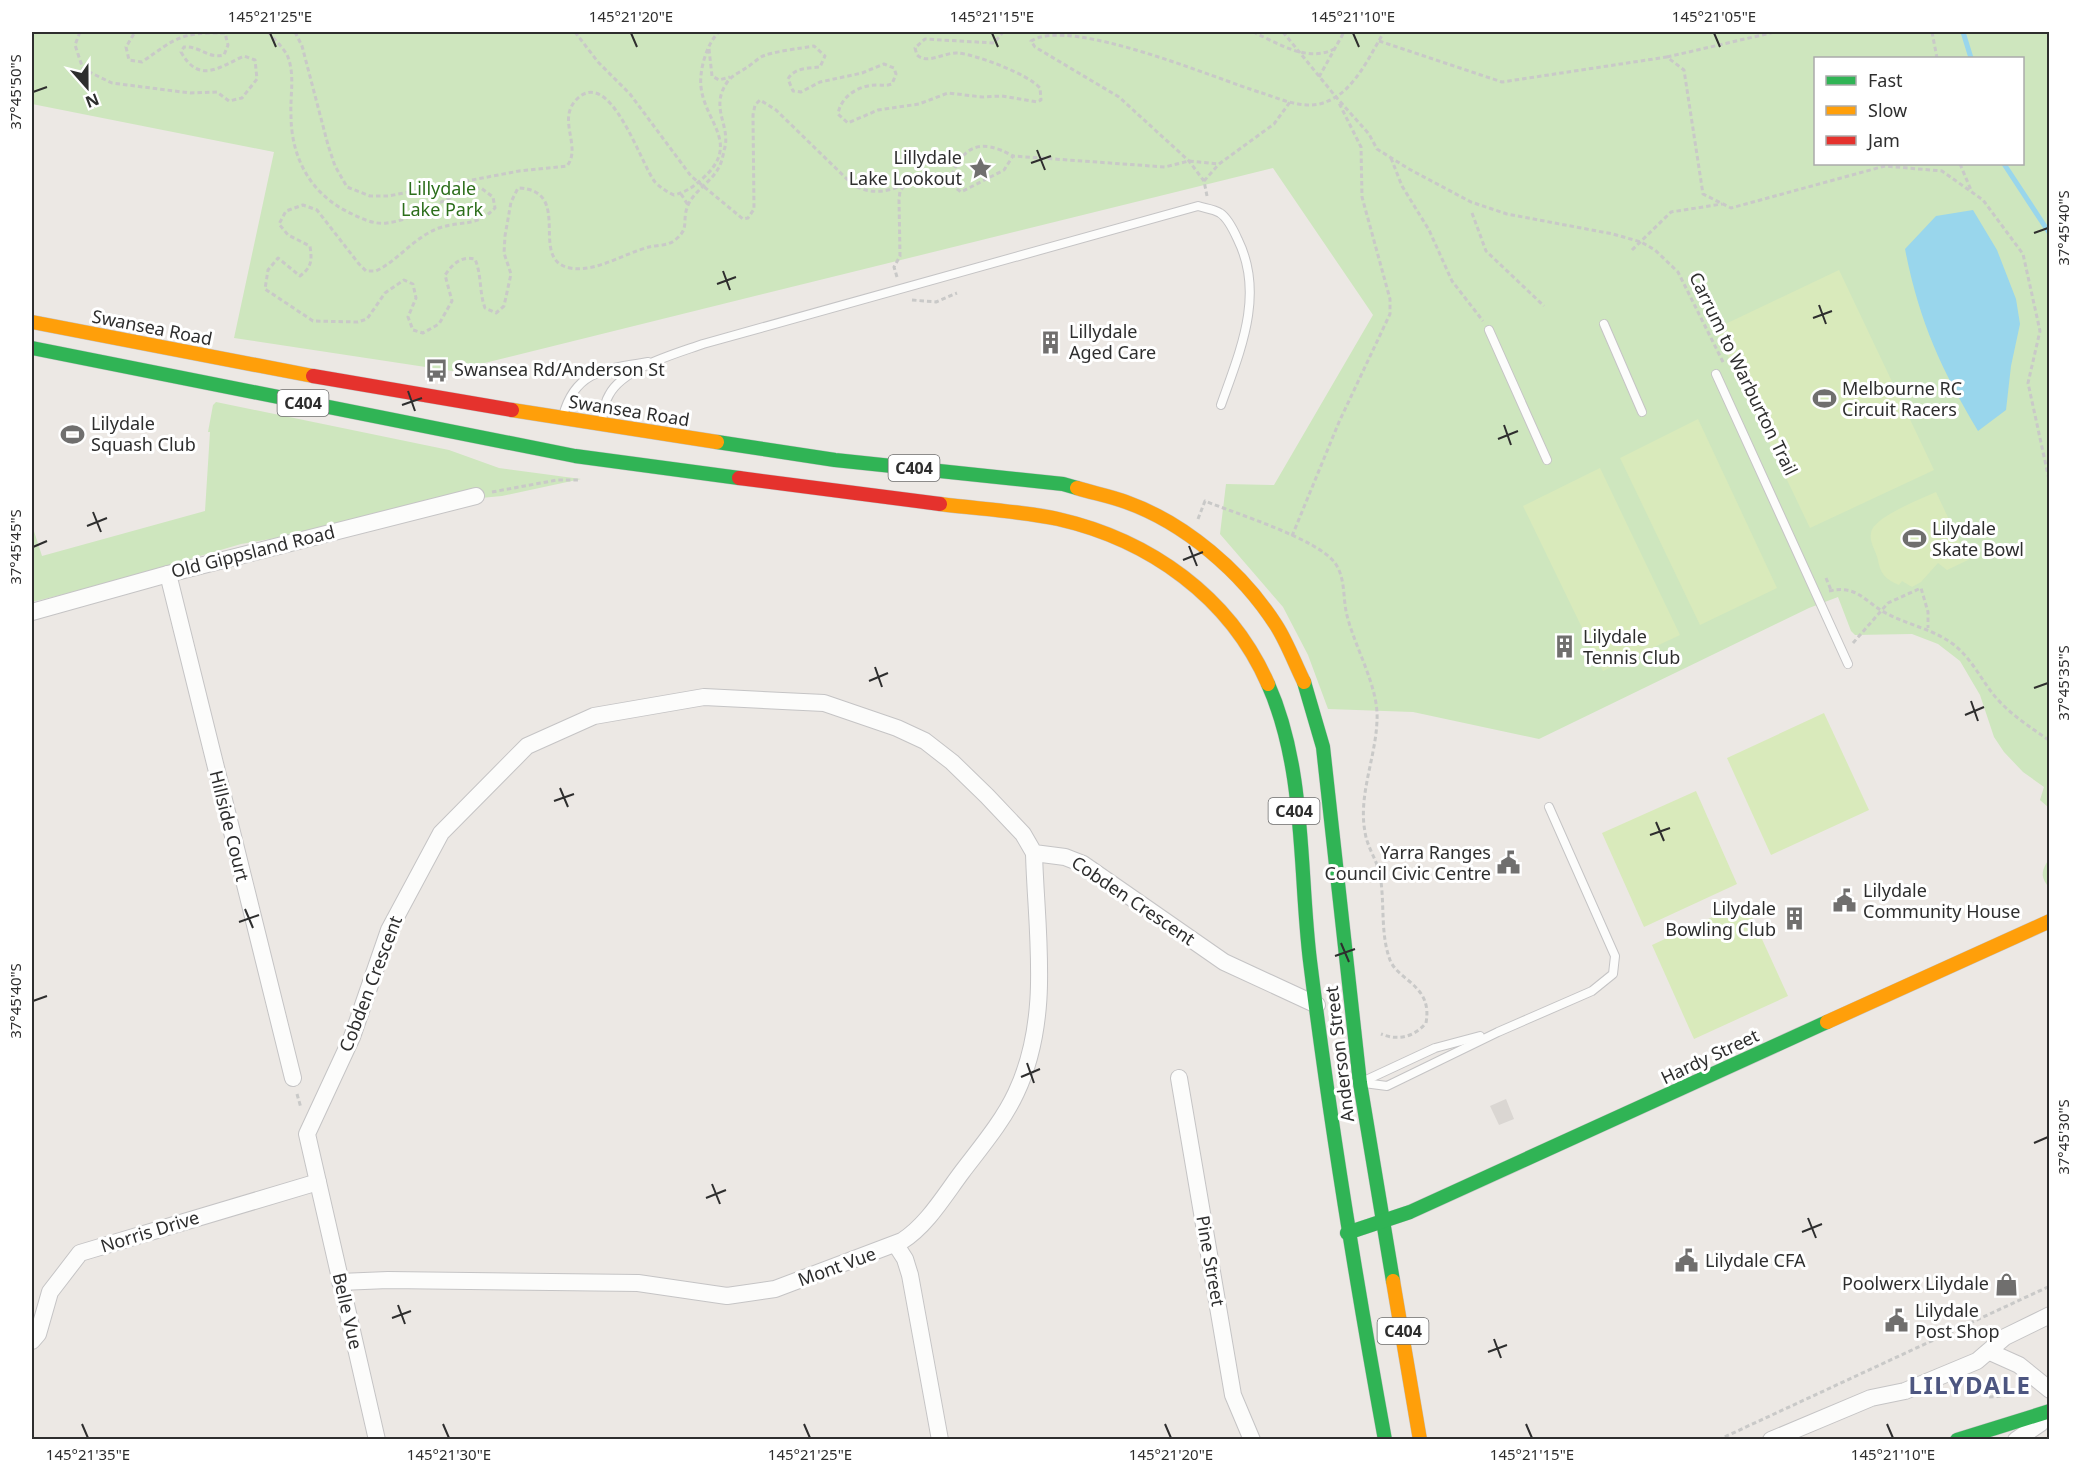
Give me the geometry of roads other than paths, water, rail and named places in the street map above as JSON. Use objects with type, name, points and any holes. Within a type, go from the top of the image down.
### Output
[{"type":"main road","name":"Swansea Road","points":[[32,321],[247,366],[562,419],[834,460],[1063,484],[1105,495],[1155,515],[1211,552]]},
{"type":"main road","name":"C404","points":[[32,348],[513,446],[575,456]]},
{"type":"main road","points":[[504,408],[515,428],[513,446]]},
{"type":"main road","points":[[562,419],[575,456]]},
{"type":"main road","points":[[575,456],[601,425]]},
{"type":"main road","name":"Anderson Street","points":[[575,456],[1056,519],[1120,537],[1175,568],[1223,612],[1257,662],[1274,699],[1289,758],[1307,938],[1328,1001],[1344,1087],[1384,1222],[1420,1440]]},
{"type":"main road","name":"Anderson Street","points":[[1211,552],[1257,599],[1277,626],[1301,674],[1323,747],[1336,849],[1347,1233],[1384,1440]]},
{"type":"main road","points":[[1328,1001],[1330,920],[1336,849]]},
{"type":"main road","name":"Hardy Street","points":[[1347,1233],[1384,1222],[1599,1128],[2049,921]]},
{"type":"main road","points":[[1957,1440],[2049,1410]]},
{"type":"street","name":"Old Gippsland Road","points":[[32,612],[168,574],[476,495]]},
{"type":"street","name":"Hillside Court","points":[[168,574],[293,1078]]},
{"type":"street","name":"Cobden Crescent","points":[[318,1182],[307,1134],[352,1037],[388,930],[441,833],[527,746],[594,716],[704,697],[824,703],[897,728],[925,741],[952,762],[1023,834],[1034,853],[1065,857],[1083,864],[1224,962],[1328,1001]]},
{"type":"street","name":"Mont Vue","points":[[340,1282],[638,1282],[727,1296],[754,1294],[775,1289],[896,1245],[915,1232],[981,1147],[1011,1103],[1027,1066],[1036,1019],[1040,972],[1034,853]]},
{"type":"street","name":"Pine Street","points":[[1179,1078],[1233,1395],[1252,1440]]},
{"type":"street","name":"Belle Vue","points":[[318,1182],[377,1440]]},
{"type":"street","name":"Norris Drive","points":[[32,1341],[38,1334],[50,1292],[80,1253],[318,1182]]},
{"type":"street","points":[[896,1245],[906,1259],[910,1275],[940,1440]]},
{"type":"street","points":[[1771,1440],[1871,1398],[1916,1387],[1981,1359],[2006,1337],[2049,1316]]},
{"type":"street","points":[[1990,1352],[2019,1365],[2049,1390]]},
{"type":"street","points":[[2016,1440],[2049,1417]]},
{"type":"lane","points":[[562,419],[567,400],[575,386],[604,370],[657,360],[750,329],[900,290],[1198,206],[1220,213],[1233,229],[1243,250],[1252,292],[1246,335],[1221,405]]},
{"type":"lane","points":[[1604,324],[1642,412]]},
{"type":"lane","points":[[1489,330],[1547,460]]},
{"type":"lane","points":[[601,425],[608,396],[615,386],[627,376],[657,360]]},
{"type":"lane","points":[[1716,374],[1848,664]]},
{"type":"lane","points":[[1344,1087],[1386,1086],[1498,1032],[1592,991],[1608,980],[1616,966],[1611,945],[1549,807]]},
{"type":"lane","points":[[1344,1087],[1435,1048],[1498,1032]]},
{"type":"lane","points":[[1792,1440],[1810,1424]]},
{"type":"water","points":[[1973,210],[1997,250],[2016,299],[2020,324],[2011,366],[2006,410],[1978,431],[1942,365],[1924,322],[1905,249],[1936,216]]},
{"type":"waterway","points":[[1963,32],[1971,57]]},
{"type":"waterway","points":[[2005,165],[2050,234]]},
{"type":"place","name":"Lillydale Lake Lookout","points":[[980,168]]},
{"type":"place","name":"Lillydale Aged Care","points":[[1051,342]]},
{"type":"place","name":"Swansea Rd/Anderson St","points":[[436,370]]},
{"type":"place","name":"Melbourne RC Circuit Racers","points":[[1824,399]]},
{"type":"place","name":"Lilydale Squash Club","points":[[73,434]]},
{"type":"place","name":"Lilydale Skate Bowl","points":[[1914,539]]},
{"type":"place","name":"Lilydale Tennis Club","points":[[1565,647]]},
{"type":"place","name":"Yarra Ranges Council Civic Centre","points":[[1509,863]]},
{"type":"place","name":"Lilydale Community House","points":[[1845,901]]},
{"type":"place","name":"Lilydale Bowling Club","points":[[1794,919]]},
{"type":"place","name":"Lilydale CFA","points":[[1687,1261]]},
{"type":"place","name":"Poolwerx Lilydale","points":[[2007,1284]]},
{"type":"place","name":"Lilydale Post Shop","points":[[1897,1321]]},
{"type":"district","name":"LILYDALE","points":[[1970,1386]]},
{"type":"park label","name":"Lillydale Lake Park","points":[[442,199]]}]
